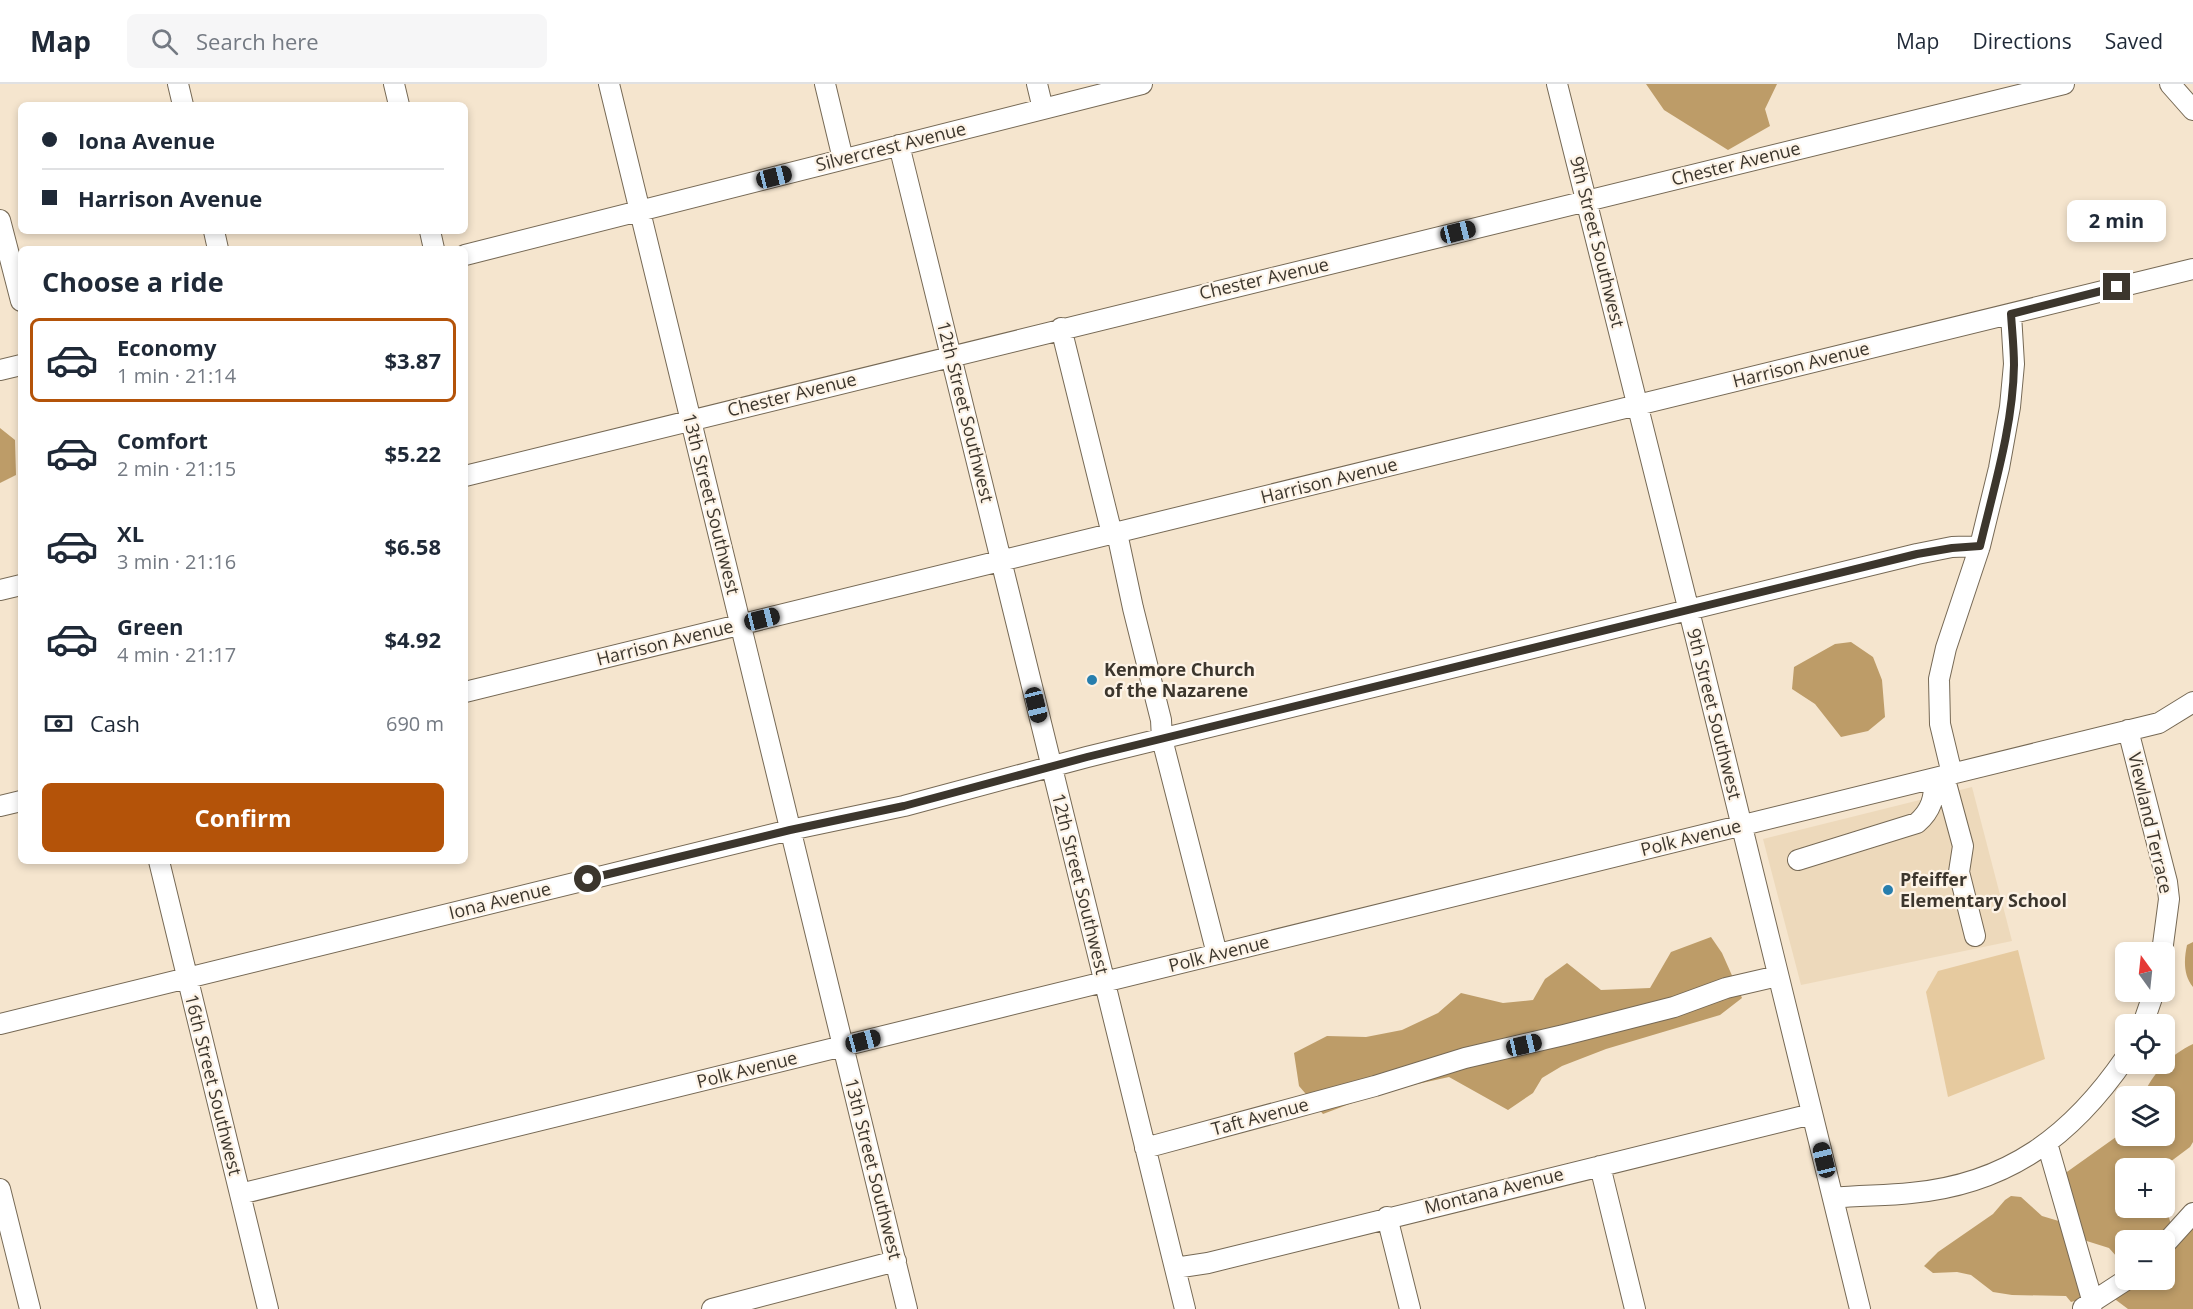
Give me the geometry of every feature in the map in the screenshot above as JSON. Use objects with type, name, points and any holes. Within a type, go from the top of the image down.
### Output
[{"type":"street","points":[[178,84],[182,102]]},
{"type":"street","points":[[394,84],[398,102]]},
{"type":"street","name":"13th Street Southwest","points":[[609,84],[638,211],[907,1309]]},
{"type":"street","points":[[825,84],[843,159]]},
{"type":"street","points":[[1037,84],[1042,109]]},
{"type":"street","name":"Silvercrest Avenue","points":[[468,254],[1142,84]]},
{"type":"street","name":"9th Street Southwest","points":[[1557,84],[1860,1309]]},
{"type":"street","name":"Chester Avenue","points":[[468,475],[1061,328],[2064,84]]},
{"type":"street","points":[[2170,84],[2193,110]]},
{"type":"street","name":"12th Street Southwest","points":[[899,145],[1185,1309]]},
{"type":"street","points":[[0,220],[18,289]]},
{"type":"street","name":"Harrison Avenue","points":[[468,691],[2193,268]]},
{"type":"street","points":[[1975,936],[1959,872],[1963,846],[1944,776],[1939,679],[1946,648],[1965,597],[1980,546],[1999,468],[2010,407],[2014,364],[2011,314]]},
{"type":"street","points":[[1061,328],[1161,720],[1162,739],[1217,954]]},
{"type":"street","points":[[0,370],[18,366]]},
{"type":"street","name":"Iona Avenue","points":[[0,1024],[790,830],[904,806],[1051,766],[1688,609],[1917,554],[1980,546]]},
{"type":"street","points":[[0,590],[18,586]]},
{"type":"street","name":"Polk Avenue","points":[[240,1194],[2159,723],[2193,702]]},
{"type":"street","name":"Viewland Terrace","points":[[2128,730],[2167,882],[2169,899],[2163,942]]},
{"type":"street","points":[[1798,860],[1917,823],[1927,814],[1944,776]]},
{"type":"street","points":[[0,806],[18,802]]},
{"type":"street","name":"16th Street Southwest","points":[[160,864],[268,1309]]},
{"type":"street","name":"Taft Avenue","points":[[1145,1148],[1375,1086],[1465,1058],[1564,1035],[1674,1006],[1726,988],[1778,976]]},
{"type":"street","points":[[1833,1198],[1912,1193],[1950,1187],[2002,1170],[2047,1143],[2081,1114],[2115,1073]]},
{"type":"street","name":"Montana Avenue","points":[[1175,1268],[1208,1263],[1812,1114]]},
{"type":"street","points":[[2047,1143],[2088,1306],[2115,1288]]},
{"type":"street","points":[[1600,1166],[1635,1309]]},
{"type":"street","points":[[0,1189],[30,1309]]},
{"type":"street","points":[[2175,1233],[2193,1213]]},
{"type":"street","points":[[1387,1217],[1410,1309]]},
{"type":"street","points":[[712,1309],[896,1261]]},
{"type":"shaded area","points":[[1646,84],[1777,84],[1765,109],[1770,126],[1728,150],[1664,110]]},
{"type":"shaded area","points":[[0,428],[15,440],[16,475],[0,483]]},
{"type":"shaded area","points":[[1851,642],[1873,657],[1882,680],[1885,717],[1868,731],[1841,737],[1815,704],[1792,689],[1794,667],[1835,644]]},
{"type":"shaded area","name":"Pfeiffer Elementary School","points":[[1972,787],[2012,941],[1801,985],[1763,839]]},
{"type":"shaded area","points":[[1711,937],[1722,953],[1742,998],[1720,1015],[1606,1049],[1562,1066],[1542,1078],[1533,1093],[1508,1110],[1449,1077],[1381,1092],[1323,1114],[1299,1086],[1294,1053],[1327,1036],[1366,1037],[1402,1030],[1438,1013],[1461,993],[1503,1003],[1533,1000],[1545,979],[1567,963],[1601,990],[1650,988],[1671,952]]},
{"type":"shaded area","points":[[2193,942],[2193,987],[2187,977],[2185,961],[2187,945]]},
{"type":"shaded area","points":[[2018,950],[2045,1059],[1948,1097],[1926,992],[1938,971]]},
{"type":"shaded area","points":[[2193,1044],[2193,1142],[2190,1147],[2175,1158],[2115,1158],[2115,1218],[2169,1218],[2173,1230],[2115,1230],[2115,1255],[2109,1248],[2074,1237],[2082,1299],[2071,1302],[2066,1296],[2012,1295],[1993,1292],[1971,1275],[1957,1272],[1933,1273],[1924,1266],[1938,1252],[1993,1214],[2011,1196],[2021,1197],[2042,1216],[2062,1222],[2057,1179],[2115,1138],[2115,1146],[2175,1146],[2175,1086],[2149,1086],[2156,1074],[2175,1074],[2175,1055]]},
{"type":"shaded area","points":[[2193,1213],[2193,1309],[2128,1309],[2110,1292],[2115,1288],[2175,1290],[2175,1234]]},
{"type":"place","name":"Kenmore Church of the Nazarene","points":[[1092,680]]},
{"type":"place","name":"Pfeiffer Elementary School","points":[[1888,890]]},
{"type":"route","points":[[588,879],[790,830],[904,806],[1087,757],[1917,554],[1980,546],[1999,468],[2010,407],[2014,364],[2011,314],[2117,287]]}]
